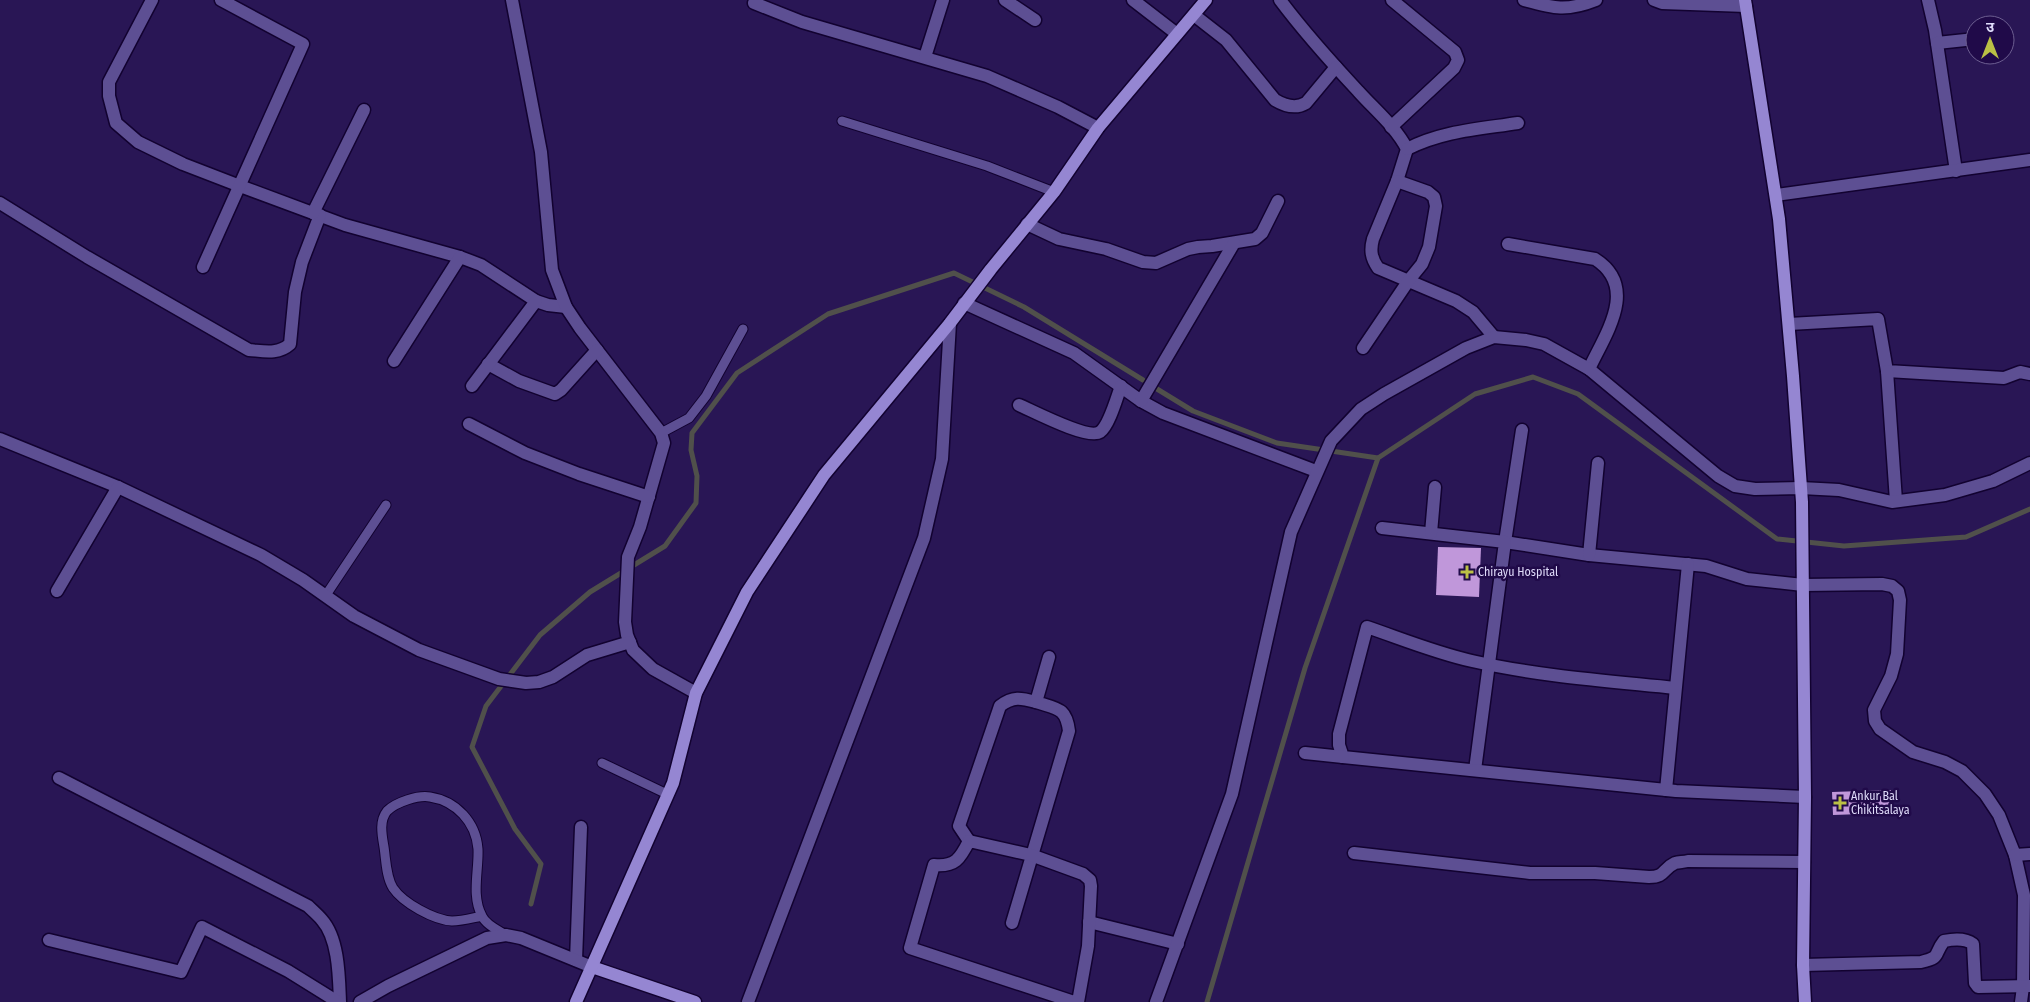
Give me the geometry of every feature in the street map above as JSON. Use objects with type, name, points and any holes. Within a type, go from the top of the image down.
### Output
[{"type":"main road","points":[[576,1002],[673,783],[696,693],[747,592],[824,475],[950,323],[1054,192],[1098,128],[1206,0]]},
{"type":"main road","points":[[1745,3],[1776,195],[1789,324],[1802,502],[1805,797],[1803,966],[1805,1002]]},
{"type":"main road","points":[[592,967],[694,1002]]},
{"type":"street","points":[[152,0],[109,82],[109,96],[116,123],[138,142],[183,164],[345,225],[460,257],[481,265],[536,301],[548,306],[566,307]]},
{"type":"street","points":[[203,267],[303,44],[221,0]]},
{"type":"street","points":[[512,0],[541,152],[552,270],[566,307],[661,433],[664,443],[638,535],[630,550],[627,571],[625,622],[630,642],[633,650],[653,670],[696,693]]},
{"type":"street","points":[[925,58],[943,0]]},
{"type":"street","points":[[1005,0],[1035,20]]},
{"type":"street","points":[[1132,0],[1177,34]]},
{"type":"street","points":[[1280,0],[1317,47],[1391,127],[1407,149],[1397,181],[1372,239],[1370,248],[1372,260],[1378,268],[1456,301],[1473,312],[1494,337]]},
{"type":"street","points":[[1391,127],[1454,68],[1458,60],[1455,52],[1392,0]]},
{"type":"street","points":[[1524,0],[1568,9],[1596,0]]},
{"type":"street","points":[[1654,0],[1662,3],[1745,3]]},
{"type":"street","points":[[1928,0],[1937,43],[1956,172]]},
{"type":"street","points":[[754,3],[802,22],[987,76],[1058,107],[1098,128]]},
{"type":"street","points":[[1194,15],[1226,40],[1275,100],[1284,105],[1300,106],[1306,103],[1336,67]]},
{"type":"street","points":[[1937,43],[1965,41]]},
{"type":"street","points":[[0,204],[87,257],[248,350],[270,352],[283,350],[290,344],[295,292],[316,214],[364,110]]},
{"type":"street","points":[[1407,149],[1430,138],[1446,134],[1518,124]]},
{"type":"street","points":[[1776,195],[1824,187],[1956,172],[2030,160]]},
{"type":"street","points":[[1363,348],[1422,264],[1429,247],[1436,206],[1434,197],[1428,192],[1397,181]]},
{"type":"street","points":[[1027,224],[1059,239],[1106,249],[1143,262],[1156,263],[1193,248],[1255,239],[1262,233],[1278,201]]},
{"type":"street","points":[[1141,401],[1234,243]]},
{"type":"street","points":[[1508,244],[1595,259],[1606,266],[1612,274],[1616,285],[1617,301],[1614,316],[1589,368]]},
{"type":"street","points":[[394,361],[460,257]]},
{"type":"street","points":[[968,298],[1074,353],[1141,401],[1163,413],[1316,471]]},
{"type":"street","points":[[472,386],[536,301]]},
{"type":"street","points":[[1789,324],[1878,320],[1886,371],[1896,502]]},
{"type":"street","points":[[748,1002],[924,538],[942,459],[950,323]]},
{"type":"street","points":[[1156,1002],[1232,794],[1291,532],[1316,471],[1331,441],[1361,409],[1384,394],[1466,348],[1494,337],[1526,340],[1544,344],[1589,368],[1718,476],[1735,486],[1755,489],[1801,488],[1839,490],[1896,502],[1945,495],[1993,481],[2030,463]]},
{"type":"street","points":[[488,364],[519,381],[555,394],[561,390],[597,350]]},
{"type":"street","points":[[1886,371],[2004,378],[2020,372],[2030,374]]},
{"type":"street","points":[[1020,405],[1079,431],[1093,435],[1100,433],[1106,426],[1121,386]]},
{"type":"street","points":[[469,424],[525,454],[649,497]]},
{"type":"street","points":[[1475,770],[1488,664],[1522,430]]},
{"type":"street","points":[[0,439],[118,488],[261,556],[326,596],[354,616],[419,650],[500,679],[526,683],[546,679],[553,677],[587,655],[630,642]]},
{"type":"street","points":[[1589,555],[1598,462]]},
{"type":"street","points":[[57,591],[118,488]]},
{"type":"street","points":[[1431,533],[1435,488]]},
{"type":"street","points":[[1382,528],[1505,542],[1589,555],[1688,564],[1716,568],[1747,579],[1803,585],[1882,584],[1892,586],[1898,591],[1900,600],[1897,654],[1892,676],[1874,710],[1875,721],[1880,729],[1913,752],[1945,762],[1962,772],[1985,794],[1999,815],[2015,855],[2024,895],[2026,986],[2021,1002]]},
{"type":"street","points":[[1666,790],[1688,564]]},
{"type":"street","points":[[1343,757],[1339,745],[1339,734],[1367,627],[1434,651],[1488,664],[1547,674],[1675,688]]},
{"type":"street","points":[[1036,702],[1049,657]]},
{"type":"street","points":[[968,841],[958,860],[944,866],[934,865],[910,948],[1076,1002],[1088,946],[1090,880],[1083,874],[1031,855],[968,841],[959,826],[1000,706],[1009,699],[1021,698],[1062,711],[1068,719],[1069,731],[1031,855],[1012,923]]},
{"type":"street","points":[[1306,752],[1666,790],[1805,797]]},
{"type":"street","points":[[59,778],[308,906],[324,921],[331,937],[338,963],[339,1002]]},
{"type":"street","points":[[576,960],[581,827]]},
{"type":"street","points":[[1354,853],[1530,873],[1595,873],[1649,877],[1657,877],[1664,874],[1668,867],[1675,863],[1688,861],[1804,862]]},
{"type":"street","points":[[2015,855],[2030,854]]},
{"type":"street","points":[[1089,922],[1178,944]]},
{"type":"street","points":[[49,940],[181,972],[202,927],[288,971],[339,1002]]},
{"type":"street","points":[[360,1002],[388,986],[487,938],[506,935],[521,938],[592,967]]},
{"type":"street","points":[[1803,966],[1921,962],[1932,960],[1937,956],[1944,941],[1968,940],[1973,944],[1974,983],[1978,987],[2026,986]]},
{"type":"lane","points":[[842,121],[987,166],[1054,192]]},
{"type":"lane","points":[[661,433],[689,418],[706,396],[743,329]]},
{"type":"lane","points":[[326,596],[386,505]]},
{"type":"lane","points":[[602,763],[667,794]]},
{"type":"lane","points":[[482,916],[452,921],[438,918],[403,900],[393,887],[388,874],[382,821],[388,810],[404,801],[426,797],[441,799],[452,804],[462,812],[470,824],[478,847],[476,892],[482,916],[489,925],[506,935]]},
{"type":"building","points":[[1438,547],[1481,548],[1479,597],[1436,595]]},
{"type":"building","points":[[1891,790],[1891,813],[1833,815],[1832,792]]},
{"type":"waterway","points":[[531,904],[541,864],[515,829],[472,747],[486,706],[540,635],[590,592],[665,546],[696,503],[697,476],[691,450],[692,433],[737,373],[828,314],[954,273],[1024,307],[1143,380]]},
{"type":"waterway","points":[[1207,1002],[1305,668],[1378,458],[1475,394],[1533,377],[1578,394],[1777,539],[1844,546],[1966,537],[2030,509]]},
{"type":"waterway","points":[[1157,389],[1193,411],[1277,443],[1378,458]]},
{"type":"place","name":"Chirayu Hospital","points":[[1467,572]]},
{"type":"place","name":"Ankur Bal Chikitsalaya","points":[[1840,803]]}]
